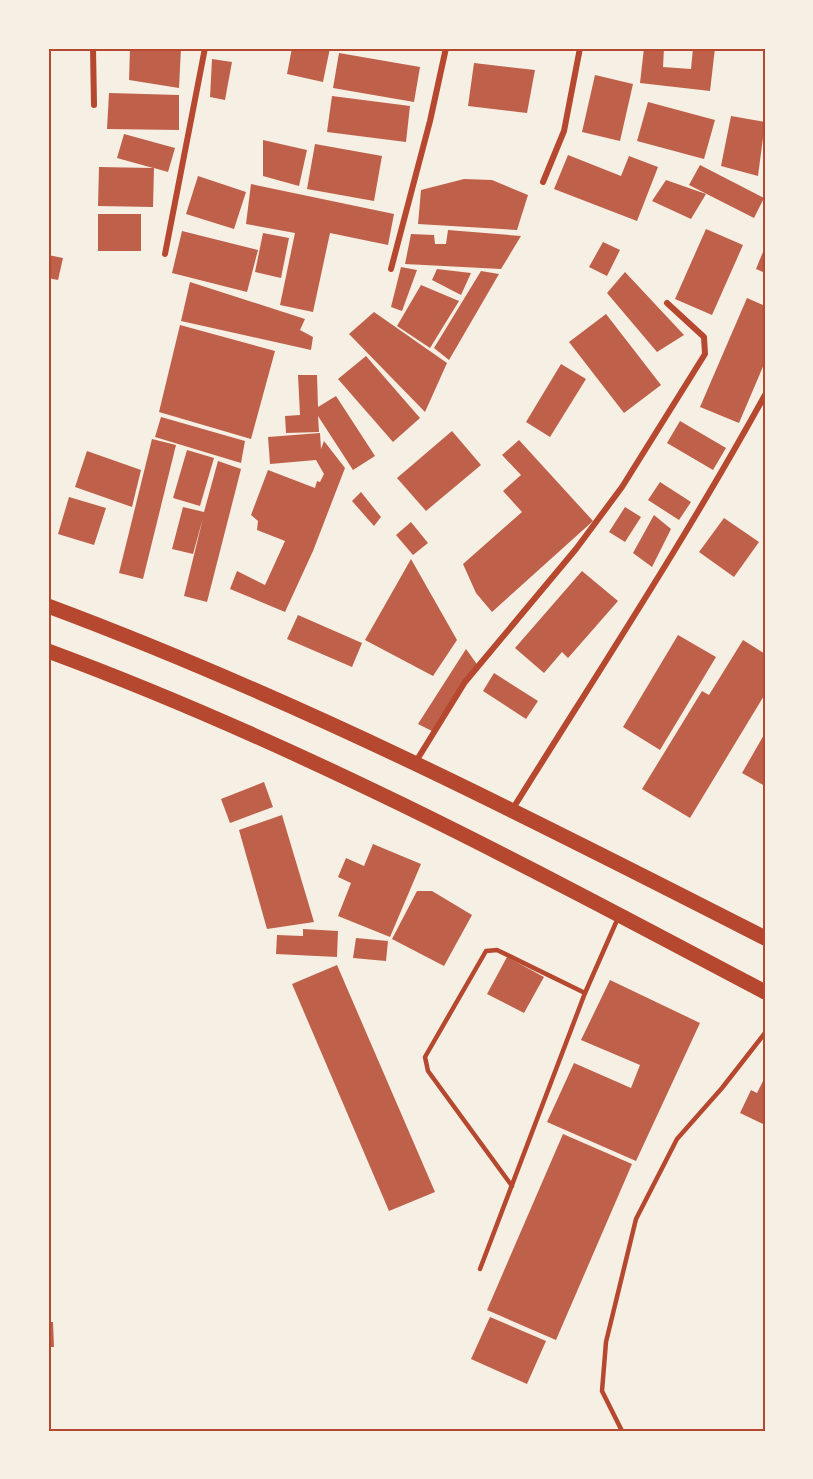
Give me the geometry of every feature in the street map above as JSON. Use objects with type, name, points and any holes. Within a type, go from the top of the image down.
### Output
[{"type":"main road","points":[[48,606],[241,684],[415,763],[765,938]]},
{"type":"main road","points":[[48,651],[220,720],[374,790],[534,870],[765,992]]},
{"type":"street","points":[[93,48],[94,105]]},
{"type":"street","points":[[165,254],[205,48]]},
{"type":"street","points":[[391,269],[430,121],[446,48]]},
{"type":"street","points":[[543,182],[564,131],[580,48]]},
{"type":"street","points":[[415,763],[465,682],[576,549],[622,487],[705,354],[704,336],[667,303]]},
{"type":"street","points":[[512,810],[679,544],[729,461],[765,395]]},
{"type":"lane","points":[[480,1269],[585,993],[619,915]]},
{"type":"lane","points":[[512,1186],[428,1071],[424,1058],[486,951],[497,950],[585,993]]},
{"type":"lane","points":[[622,1431],[602,1391],[606,1342],[636,1219],[677,1139],[722,1088],[765,1033]]},
{"type":"building","points":[[130,48],[181,48],[179,88],[129,80]]},
{"type":"building","points":[[292,48],[330,48],[323,82],[287,74]]},
{"type":"building","points":[[644,48],[664,48],[663,67],[691,69],[693,48],[715,48],[710,91],[640,83]]},
{"type":"building","points":[[339,53],[420,67],[414,102],[333,88]]},
{"type":"building","points":[[212,59],[232,62],[225,100],[210,97]]},
{"type":"building","points":[[474,63],[535,70],[527,113],[468,106]]},
{"type":"building","points":[[595,75],[633,84],[620,141],[582,132]]},
{"type":"building","points":[[109,93],[179,95],[179,130],[107,129]]},
{"type":"building","points":[[332,96],[410,106],[406,142],[327,132]]},
{"type":"building","points":[[648,102],[715,120],[704,159],[637,141]]},
{"type":"building","points":[[731,116],[765,122],[758,176],[721,166]]},
{"type":"building","points":[[124,134],[175,148],[168,172],[154,168],[153,207],[98,206],[99,167],[153,168],[117,158]]},
{"type":"building","points":[[263,140],[307,150],[299,186],[263,176]]},
{"type":"building","points":[[315,144],[382,156],[374,201],[307,189]]},
{"type":"building","points":[[568,155],[621,176],[629,156],[658,167],[637,221],[554,189]]},
{"type":"building","points":[[700,165],[764,198],[754,218],[689,185]]},
{"type":"building","points":[[198,176],[246,192],[234,229],[186,214]]},
{"type":"building","points":[[464,179],[492,180],[528,195],[517,230],[418,224],[421,190]]},
{"type":"building","points":[[666,180],[706,194],[691,219],[652,201]]},
{"type":"building","points":[[251,184],[394,214],[388,245],[330,233],[313,312],[280,305],[295,233],[246,224]]},
{"type":"building","points":[[98,214],[141,214],[141,251],[98,251]]},
{"type":"building","points":[[706,229],[743,245],[712,315],[675,299]]},
{"type":"building","points":[[448,230],[521,236],[501,269],[405,264],[411,234],[434,235],[435,244],[446,244]]},
{"type":"building","points":[[182,231],[258,250],[247,292],[172,273]]},
{"type":"building","points":[[263,233],[289,238],[281,278],[255,272]]},
{"type":"building","points":[[603,242],[620,250],[607,276],[589,267]]},
{"type":"building","points":[[765,247],[765,273],[756,269]]},
{"type":"building","points":[[48,255],[63,258],[58,280],[48,278]]},
{"type":"building","points":[[401,267],[417,270],[402,311],[391,307]]},
{"type":"building","points":[[437,269],[471,273],[461,295],[432,280]]},
{"type":"building","points":[[481,271],[499,274],[449,360],[434,348]]},
{"type":"building","points":[[625,272],[684,335],[657,352],[607,293]]},
{"type":"building","points":[[190,282],[305,319],[300,330],[313,337],[311,350],[181,321]]},
{"type":"building","points":[[421,285],[459,301],[430,348],[397,326]]},
{"type":"building","points":[[747,298],[765,306],[765,362],[739,423],[700,407]]},
{"type":"building","points":[[374,312],[447,363],[425,412],[349,334]]},
{"type":"building","points":[[606,314],[661,385],[624,413],[569,342]]},
{"type":"building","points":[[180,325],[275,351],[251,439],[159,412]]},
{"type":"building","points":[[366,356],[420,418],[393,442],[338,379]]},
{"type":"building","points":[[561,364],[586,379],[550,437],[526,422]]},
{"type":"building","points":[[298,375],[317,375],[318,407],[336,396],[375,456],[353,470],[318,416],[319,432],[286,433],[285,416],[300,415]]},
{"type":"building","points":[[161,417],[245,441],[241,463],[155,437]]},
{"type":"building","points":[[680,421],[726,448],[713,470],[667,443]]},
{"type":"building","points":[[452,431],[481,465],[426,511],[397,478]]},
{"type":"building","points":[[320,433],[321,449],[324,441],[345,468],[313,551],[285,612],[230,589],[237,571],[265,585],[285,541],[257,530],[258,521],[251,515],[268,470],[315,488],[317,481],[320,482],[324,474],[316,460],[270,464],[268,437]]},
{"type":"building","points":[[152,439],[176,445],[143,579],[119,573]]},
{"type":"building","points":[[519,440],[593,521],[492,612],[476,593],[463,564],[522,512],[503,491],[521,475],[502,455]]},
{"type":"building","points":[[187,450],[214,458],[200,506],[173,498]]},
{"type":"building","points":[[87,451],[141,470],[132,507],[75,487]]},
{"type":"building","points":[[218,461],[241,469],[207,602],[184,596],[203,518],[193,554],[172,549],[183,507],[204,512]]},
{"type":"building","points":[[660,482],[691,502],[679,520],[648,500]]},
{"type":"building","points":[[361,492],[381,517],[374,526],[352,501]]},
{"type":"building","points":[[69,497],[106,508],[94,545],[58,534]]},
{"type":"building","points":[[625,507],[641,517],[625,542],[609,532]]},
{"type":"building","points":[[654,515],[671,529],[652,567],[633,553]]},
{"type":"building","points":[[724,518],[759,542],[734,577],[699,552]]},
{"type":"building","points":[[411,522],[428,543],[413,555],[396,535]]},
{"type":"building","points":[[411,559],[457,640],[433,676],[365,640]]},
{"type":"building","points":[[582,571],[618,601],[568,658],[562,652],[544,673],[515,648]]},
{"type":"building","points":[[298,615],[362,643],[352,667],[287,639]]},
{"type":"building","points":[[678,635],[716,657],[660,750],[623,727]]},
{"type":"building","points":[[743,640],[765,654],[765,694],[690,818],[642,789],[702,691],[709,695]]},
{"type":"building","points":[[466,649],[479,667],[432,731],[418,724]]},
{"type":"building","points":[[494,673],[538,701],[526,719],[483,691]]},
{"type":"building","points":[[765,733],[765,786],[742,773]]},
{"type":"building","points":[[264,782],[273,807],[230,823],[221,799]]},
{"type":"building","points":[[282,815],[314,922],[267,929],[239,830]]},
{"type":"building","points":[[373,844],[421,864],[390,937],[338,916],[351,883],[338,877],[346,858],[364,866]]},
{"type":"building","points":[[417,891],[432,891],[472,915],[444,966],[392,939]]},
{"type":"building","points":[[303,929],[338,931],[337,957],[276,954],[277,935],[303,936]]},
{"type":"building","points":[[356,938],[388,941],[386,961],[353,958]]},
{"type":"building","points":[[507,957],[544,977],[524,1013],[487,994]]},
{"type":"building","points":[[337,965],[435,1192],[389,1211],[292,984]]},
{"type":"building","points":[[610,980],[700,1023],[636,1161],[547,1122],[574,1063],[631,1088],[640,1065],[581,1040]]},
{"type":"building","points":[[765,1077],[765,1125],[740,1113],[751,1090],[757,1093]]},
{"type":"building","points":[[563,1134],[632,1164],[556,1340],[487,1310]]},
{"type":"building","points":[[490,1317],[546,1341],[527,1384],[471,1359]]},
{"type":"building","points":[[48,1322],[53,1322],[54,1347],[48,1347]]}]
